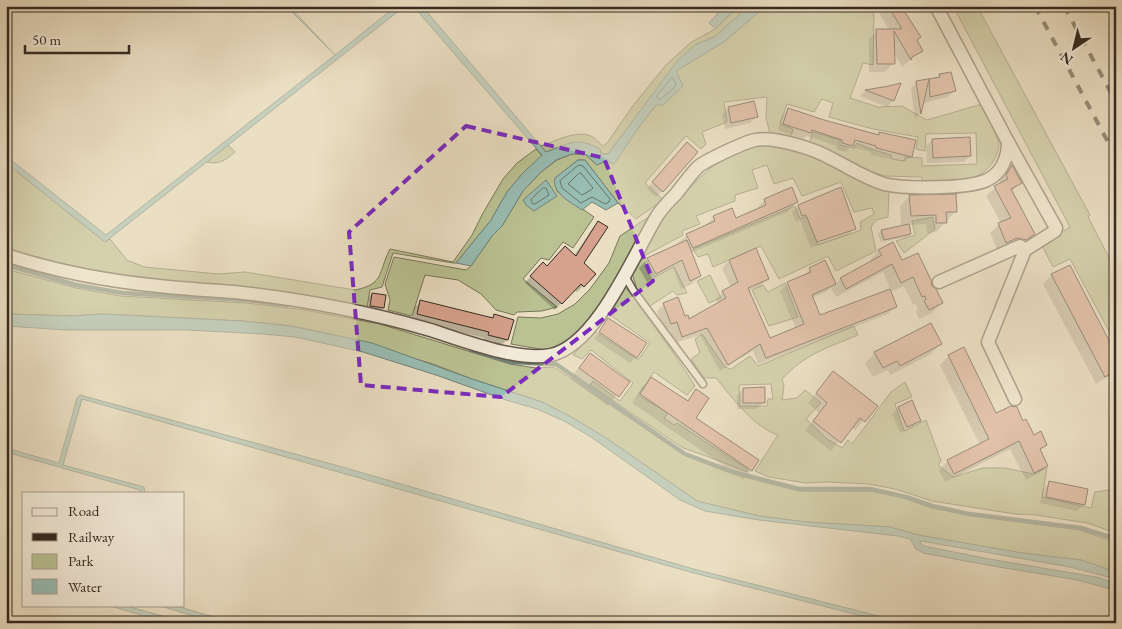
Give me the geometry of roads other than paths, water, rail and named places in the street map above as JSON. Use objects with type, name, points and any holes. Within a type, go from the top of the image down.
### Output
[{"type":"street","points":[[936,6],[1056,228],[1055,231],[1025,250],[1010,283],[988,342],[1015,399]]},
{"type":"street","points":[[6,255],[33,264],[95,277],[157,286],[235,292],[313,303],[385,318],[506,352],[529,356],[550,355],[565,350],[578,341],[600,314],[625,276],[658,213],[700,165],[754,140],[777,139],[830,157],[859,175],[887,185],[916,187],[962,186],[987,180],[999,171],[1008,156],[1008,142]]},
{"type":"street","points":[[939,282],[1020,246],[1025,250]]},
{"type":"lane","points":[[625,276],[632,290],[703,384]]},
{"type":"water","points":[[286,6],[289,6],[335,55]]},
{"type":"water","points":[[396,6],[405,6],[105,242],[6,163],[6,156],[106,235]]},
{"type":"water","points":[[413,6],[422,6],[546,152],[578,142],[600,149],[601,154],[608,154],[677,61],[695,45],[716,36],[748,6],[766,6],[725,41],[676,71],[683,86],[662,106],[657,104],[614,164],[606,161],[597,165],[585,154],[572,154],[556,160],[541,172],[523,191],[502,226],[492,236],[471,266],[456,263],[491,220],[507,192],[542,155]]},
{"type":"water","points":[[724,6],[739,6],[715,29],[709,23]]},
{"type":"water","points":[[578,160],[585,160],[618,203],[606,210],[592,202],[582,210],[559,193],[556,188],[555,178]]},
{"type":"water","points":[[546,180],[557,196],[534,211],[523,200]]},
{"type":"water","points":[[6,314],[72,316],[103,314],[243,321],[291,326],[372,343],[542,402],[606,438],[697,501],[759,516],[806,522],[890,527],[918,535],[1022,553],[1081,560],[1116,572],[1116,579],[1070,567],[921,541],[920,543],[924,546],[989,559],[1096,577],[1115,583],[1114,590],[1077,580],[923,553],[916,549],[910,539],[898,536],[759,520],[705,511],[680,500],[591,437],[566,422],[537,409],[363,352],[295,337],[263,334],[187,330],[66,330],[6,326]]},
{"type":"water","points":[[80,395],[346,468],[690,568],[894,620],[893,623],[889,623],[690,572],[82,399],[63,465],[144,487],[145,492],[6,452],[6,448],[59,463],[77,398]]},
{"type":"water","points":[[110,606],[127,606],[187,623],[173,623],[147,616],[149,623],[143,623],[141,615]]},
{"type":"water","points":[[160,606],[176,606],[234,623],[217,623]]},
{"type":"waterway","points":[[6,265],[76,285],[122,293],[248,300],[287,305]]},
{"type":"waterway","points":[[471,350],[512,362],[556,364],[685,454],[733,472],[799,489],[870,489],[969,514],[1081,528],[1116,539]]},
{"type":"railway","points":[[1035,6],[1116,157]]},
{"type":"railway","points":[[1064,6],[1116,102]]}]
